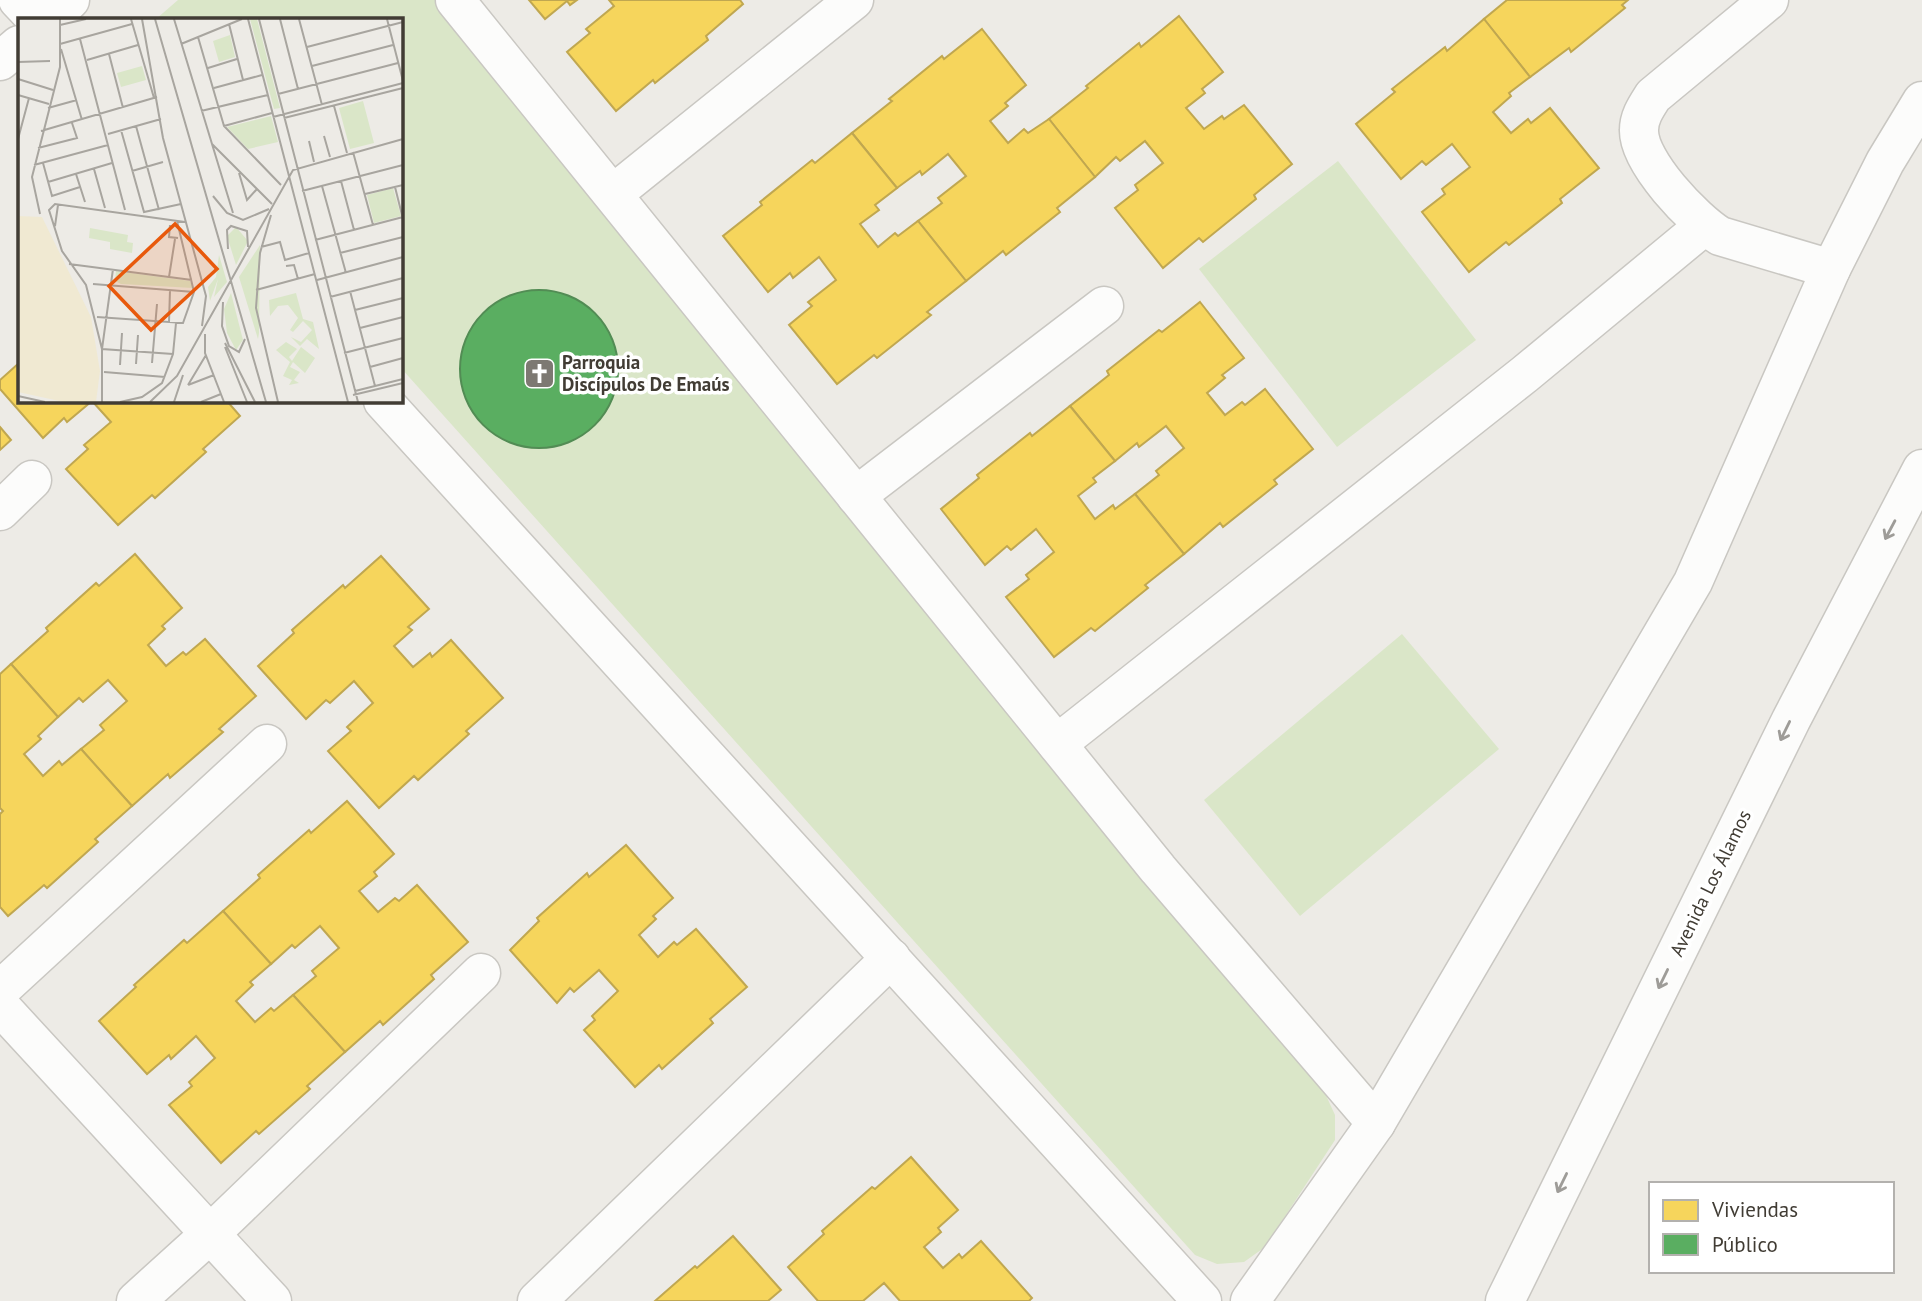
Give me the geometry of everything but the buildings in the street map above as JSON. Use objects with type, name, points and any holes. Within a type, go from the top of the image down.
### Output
[{"type":"street","points":[[18,0],[35,18]]},
{"type":"street","points":[[50,18],[70,0]]},
{"type":"street","points":[[455,0],[1158,869],[1376,1123]]},
{"type":"street","points":[[613,194],[854,0]]},
{"type":"street","points":[[1769,0],[1653,96],[1642,114],[1638,132],[1642,149],[1670,191],[1704,226],[1720,236],[1831,269]]},
{"type":"street","points":[[0,61],[18,46]]},
{"type":"street","points":[[1250,1301],[1376,1123],[1692,582],[1831,269],[1885,162],[1922,101]]},
{"type":"street","points":[[1057,744],[1525,374],[1704,226]]},
{"type":"street","points":[[856,496],[1104,306]]},
{"type":"street","points":[[384,402],[1202,1301]]},
{"type":"street","name":"Avenida Los Álamos","points":[[1505,1301],[1791,720],[1922,469]]},
{"type":"street","points":[[0,511],[32,480]]},
{"type":"street","points":[[0,990],[268,744]]},
{"type":"street","points":[[537,1301],[891,958]]},
{"type":"street","points":[[136,1301],[210,1234],[481,973]]},
{"type":"street","points":[[0,1006],[272,1301]]},
{"type":"green space","points":[[178,0],[441,0],[1324,1091],[1335,1115],[1335,1140],[1265,1247],[1244,1262],[1217,1264],[1195,1255],[402,369],[402,18],[157,18]]},
{"type":"green space","points":[[1338,161],[1476,340],[1337,447],[1199,269]]},
{"type":"green space","points":[[1402,634],[1499,749],[1300,916],[1204,800]]},
{"type":"place","name":"Parroquia Discípulos De Emaús","points":[[539,373]]}]
